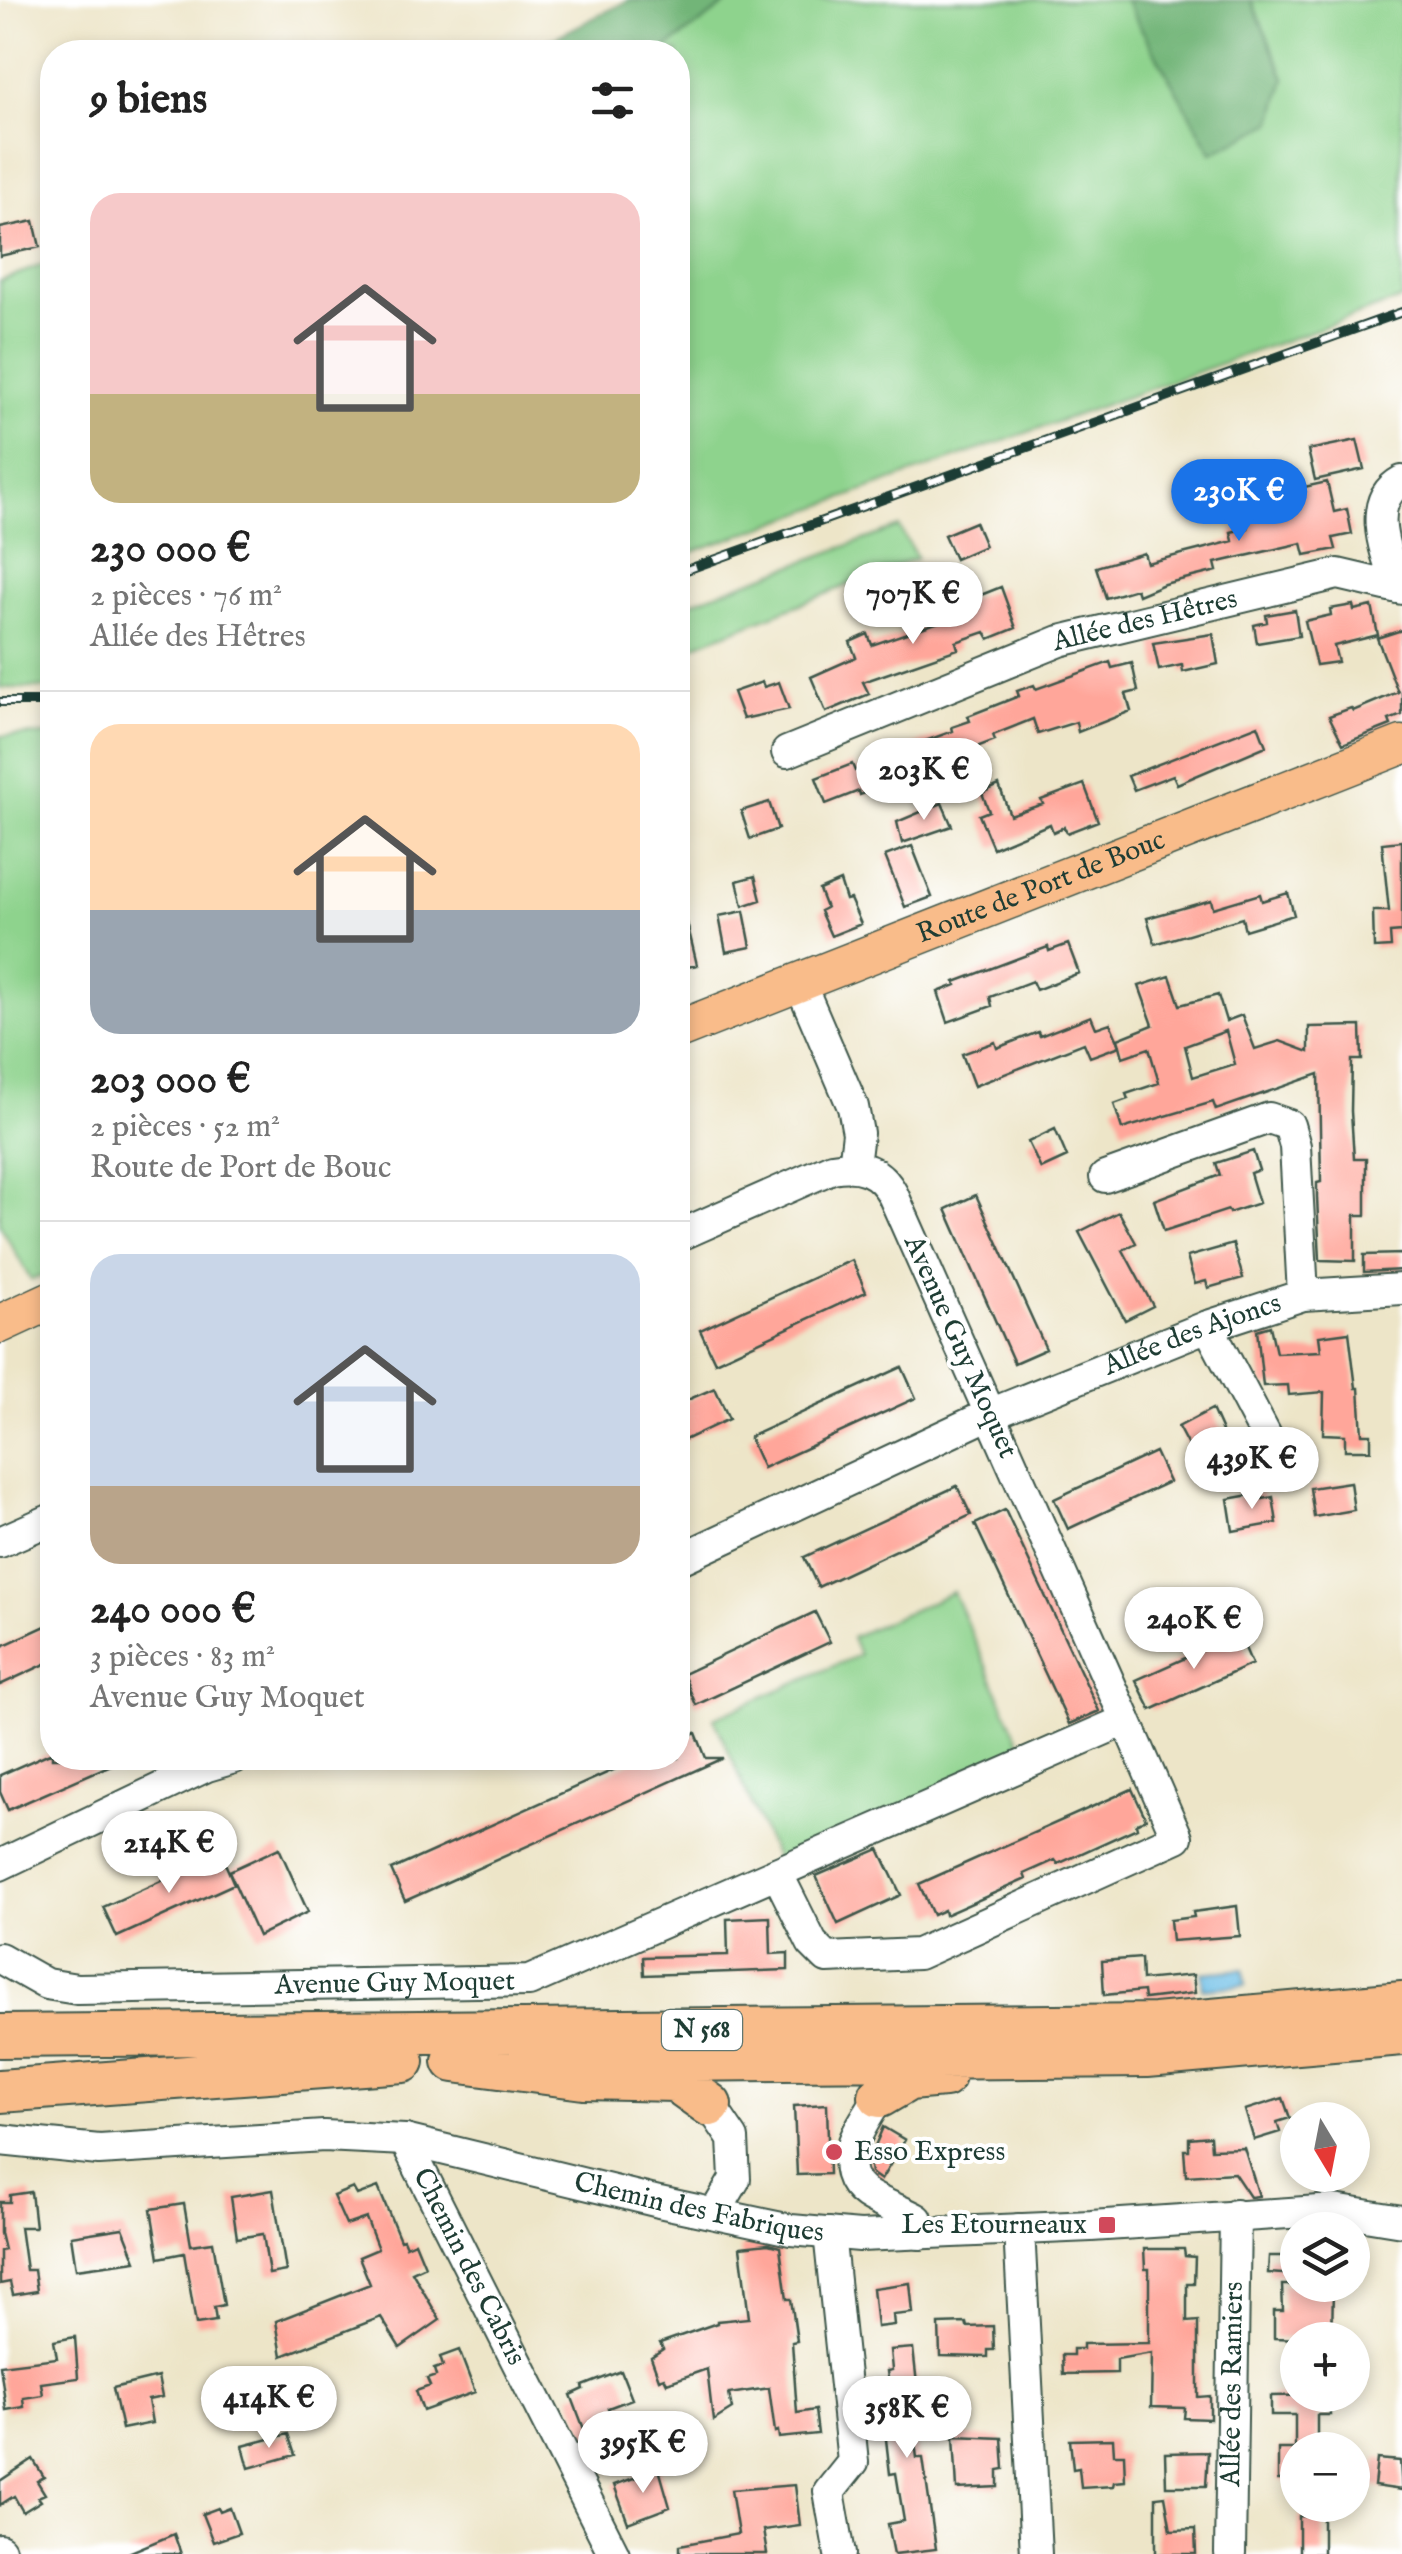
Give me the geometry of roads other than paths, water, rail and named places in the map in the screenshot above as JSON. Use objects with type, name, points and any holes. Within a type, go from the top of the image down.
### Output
[{"type":"highway","name":"N 568","points":[[0,2036],[1118,2026],[1402,2003]]},
{"type":"highway","name":"N 568","points":[[0,2063],[1147,2056],[1402,2034]]},
{"type":"highway","points":[[880,2096],[909,2079],[1102,2067],[1147,2056]]},
{"type":"highway","points":[[454,2061],[584,2078],[675,2080],[710,2105]]},
{"type":"highway","points":[[0,2091],[403,2062]]},
{"type":"main road","name":"Route de Port de Bouc","points":[[690,1025],[1402,745]]},
{"type":"main road","points":[[0,1324],[40,1306]]},
{"type":"main road","points":[[0,1340],[40,1322]]},
{"type":"street","points":[[1400,589],[1381,532],[1381,507],[1390,487],[1402,481]]},
{"type":"street","name":"Allée des Hêtres","points":[[787,752],[1060,641],[1338,574],[1400,589]]},
{"type":"street","points":[[690,1231],[820,1172],[854,1166],[858,1132],[853,1107],[799,981]]},
{"type":"street","points":[[1105,1178],[1269,1118],[1289,1125],[1295,1146],[1303,1295]]},
{"type":"street","name":"Avenue Guy Moquet","points":[[777,1872],[812,1943],[827,1958],[918,1954],[1177,1837],[889,1187],[876,1174],[854,1166]]},
{"type":"street","name":"Allée des Ajoncs","points":[[690,1554],[990,1414],[1208,1326],[1303,1295],[1402,1289]]},
{"type":"street","points":[[1208,1326],[1274,1451]]},
{"type":"street","points":[[0,1542],[40,1524]]},
{"type":"street","name":"Avenue Guy Moquet","points":[[0,1958],[46,1984],[76,1989],[530,1982],[1126,1720]]},
{"type":"street","points":[[0,1865],[199,1770]]},
{"type":"street","points":[[880,2096],[854,2138],[849,2166],[863,2193],[916,2219],[920,2234]]},
{"type":"street","points":[[710,2105],[734,2139],[734,2179],[715,2214]]},
{"type":"street","name":"Chemin des Fabriques","points":[[0,2140],[99,2150],[324,2136],[405,2140],[715,2214],[791,2230],[829,2233],[920,2234],[1334,2210],[1402,2221]]},
{"type":"street","name":"Chemin des Cabris","points":[[405,2140],[614,2554]]},
{"type":"street","name":"Allée des Ramiers","points":[[1230,2554],[1235,2215]]},
{"type":"street","points":[[1019,2229],[1036,2554]]},
{"type":"street","points":[[829,2233],[853,2462],[830,2492],[840,2554]]},
{"type":"water","points":[[1244,1969],[1246,1985],[1203,1989],[1202,1973]]},
{"type":"railway","points":[[690,569],[1402,312]]},
{"type":"railway","points":[[0,702],[40,702]]},
{"type":"place","name":"Esso Express","points":[[834,2152]]},
{"type":"place","name":"Les Etourneaux","points":[[1107,2225]]}]
